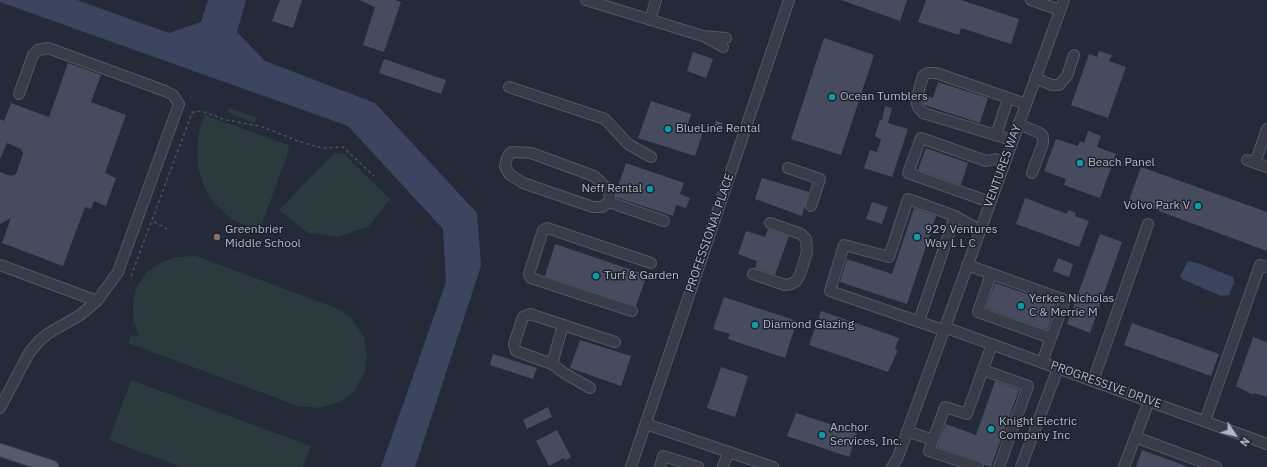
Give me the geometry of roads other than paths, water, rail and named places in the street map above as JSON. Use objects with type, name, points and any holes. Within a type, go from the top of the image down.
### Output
[{"type":"main road","points":[[0,450],[52,467]]},
{"type":"street","points":[[586,0],[725,43]]},
{"type":"street","points":[[650,20],[656,0]]},
{"type":"street","name":"PROFESSIONAL PLACE","points":[[631,467],[789,0]]},
{"type":"street","points":[[1031,0],[1060,10]]},
{"type":"street","name":"VENTURES WAY","points":[[892,467],[898,457],[1064,0]]},
{"type":"street","points":[[0,406],[22,363],[40,340],[97,301],[118,272],[178,110],[178,98],[165,91],[48,48],[38,50],[33,55],[19,94]]},
{"type":"street","points":[[1035,78],[1060,85],[1067,76],[1074,55]]},
{"type":"street","points":[[1012,140],[923,113],[918,107],[916,100],[923,76],[928,73],[936,73],[1026,104]]},
{"type":"street","points":[[509,86],[605,120],[628,144],[651,157]]},
{"type":"street","points":[[996,135],[1008,99]]},
{"type":"street","points":[[1018,124],[1038,132],[1043,136],[1043,143],[1032,173]]},
{"type":"street","points":[[1267,129],[1251,162],[1267,167]]},
{"type":"street","points":[[990,202],[908,174],[921,138],[986,161],[995,159],[1004,162]]},
{"type":"street","points":[[511,152],[531,153],[594,176],[608,189],[610,195],[609,202],[602,207],[593,207],[523,183],[509,174],[505,166],[507,158],[511,152]]},
{"type":"street","points":[[788,168],[820,179],[811,206]]},
{"type":"street","name":"PROGRESSIVE DRIVE","points":[[955,216],[908,199],[889,257],[844,245],[830,291],[992,344],[1267,444]]},
{"type":"street","points":[[609,202],[664,221]]},
{"type":"street","points":[[919,321],[955,216],[980,230]]},
{"type":"street","points":[[753,274],[785,285],[796,281],[800,275],[807,252],[806,239],[802,234],[770,223]]},
{"type":"street","points":[[1093,381],[1148,224]]},
{"type":"street","points":[[632,311],[531,278],[529,274],[543,230],[547,228],[651,264]]},
{"type":"street","points":[[0,265],[97,301]]},
{"type":"street","points":[[967,265],[1065,300],[1042,362]]},
{"type":"street","points":[[1205,421],[1260,265],[1267,267]]},
{"type":"street","points":[[991,274],[978,312],[1051,338]]},
{"type":"street","points":[[590,388],[564,373],[552,364],[520,354],[516,351],[514,344],[521,321],[526,314],[615,342]]},
{"type":"street","points":[[552,364],[563,325]]},
{"type":"street","points":[[978,467],[929,451],[945,407],[967,414],[992,344]]},
{"type":"street","points":[[1021,467],[1058,368]]},
{"type":"street","points":[[983,370],[1028,386],[999,467]]},
{"type":"street","points":[[1124,467],[1148,401]]},
{"type":"street","points":[[646,424],[774,467]]},
{"type":"street","points":[[907,431],[933,440]]},
{"type":"street","points":[[1135,437],[1216,467]]},
{"type":"street","points":[[722,467],[728,452]]},
{"type":"street","points":[[660,467],[663,456],[698,467]]},
{"type":"water","points":[[0,0],[77,0],[169,33],[201,22],[208,0],[246,0],[237,32],[265,61],[375,103],[477,213],[481,266],[415,467],[381,467],[446,282],[443,229],[348,126],[0,2]]},
{"type":"water","points":[[1188,261],[1233,277],[1234,283],[1229,295],[1221,296],[1182,279],[1180,276]]},
{"type":"place","name":"Ocean Tumblers","points":[[832,97]]},
{"type":"place","name":"BlueLine Rental","points":[[668,129]]},
{"type":"place","name":"Beach Panel","points":[[1080,163]]},
{"type":"place","name":"Neff Rental","points":[[650,189]]},
{"type":"place","name":"Volvo Park V","points":[[1198,206]]},
{"type":"place","name":"Greenbrier Middle School","points":[[217,237]]},
{"type":"place","name":"929 Ventures Way L L C","points":[[917,237]]},
{"type":"place","name":"Turf & Garden","points":[[596,276]]},
{"type":"place","name":"Yerkes Nicholas C & Merrie M","points":[[1021,306]]},
{"type":"place","name":"Diamond Glazing","points":[[755,325]]},
{"type":"place","name":"Knight Electric Company Inc","points":[[991,429]]},
{"type":"place","name":"Anchor Services, Inc.","points":[[822,435]]}]
